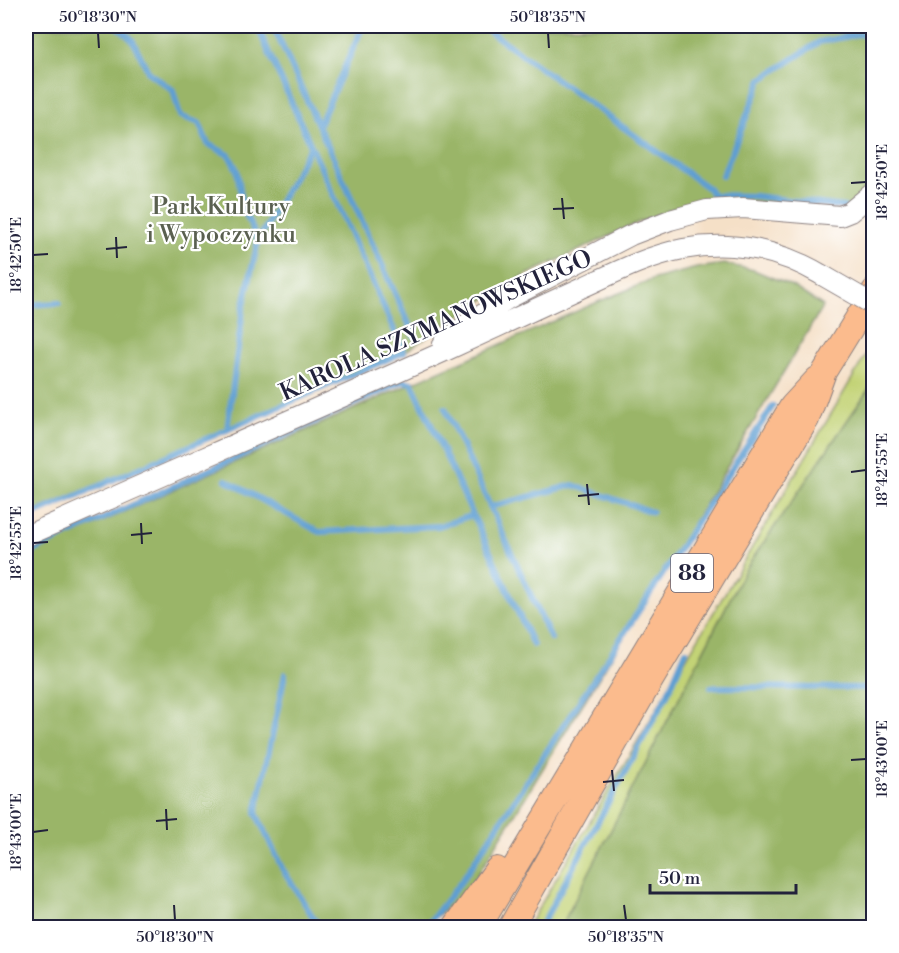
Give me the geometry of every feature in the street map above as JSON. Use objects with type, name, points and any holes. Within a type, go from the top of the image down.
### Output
[{"type":"main road","name":"88","points":[[510,927],[650,682],[807,419],[824,372],[873,291]]},
{"type":"main road","name":"88","points":[[478,927],[792,406],[824,372]]},
{"type":"main road","points":[[454,927],[501,862],[567,781]]},
{"type":"street","points":[[420,362],[467,324],[511,297],[631,235],[670,220],[707,210],[743,208],[840,216],[850,212],[873,192]]},
{"type":"street","name":"KAROLA SZYMANOWSKIEGO","points":[[26,536],[638,263],[682,249],[702,246],[745,247],[785,256],[804,264],[873,304]]},
{"type":"green space","name":"Park Kultury i Wypoczynku","points":[[26,26],[873,26],[874,207],[705,202],[671,209],[518,279],[400,355],[26,515]]},
{"type":"green space","points":[[724,264],[754,270],[792,286],[823,306],[680,546],[467,892],[424,927],[26,927],[26,556],[600,301],[654,279]]},
{"type":"green space","points":[[873,343],[873,383],[745,570],[561,927],[527,928]]},
{"type":"green space","points":[[873,383],[873,927],[561,927],[745,570]]},
{"type":"waterway","points":[[117,26],[132,39],[149,73],[173,90],[180,116],[199,123],[208,144],[229,155],[237,170],[243,208],[258,241],[243,309],[227,430]]},
{"type":"waterway","points":[[26,518],[404,352],[257,26]]},
{"type":"waterway","points":[[273,26],[414,335]]},
{"type":"waterway","points":[[319,125],[363,26]]},
{"type":"waterway","points":[[482,26],[708,188],[713,195],[755,196],[844,207]]},
{"type":"waterway","points":[[722,176],[762,79],[819,42],[860,34],[874,39]]},
{"type":"waterway","points":[[258,241],[311,146]]},
{"type":"waterway","points":[[868,190],[874,177]]},
{"type":"waterway","points":[[26,305],[59,303]]},
{"type":"waterway","points":[[26,554],[403,381],[412,383],[473,515],[439,526],[319,532],[226,480]]},
{"type":"waterway","points":[[423,928],[463,879],[773,406]]},
{"type":"waterway","points":[[445,408],[551,639]]},
{"type":"waterway","points":[[490,507],[573,485],[652,512]]},
{"type":"waterway","points":[[473,515],[533,645]]},
{"type":"waterway","points":[[540,928],[668,693],[686,651]]},
{"type":"waterway","points":[[285,674],[256,813],[282,868],[320,928]]},
{"type":"waterway","points":[[711,687],[874,688]]}]
